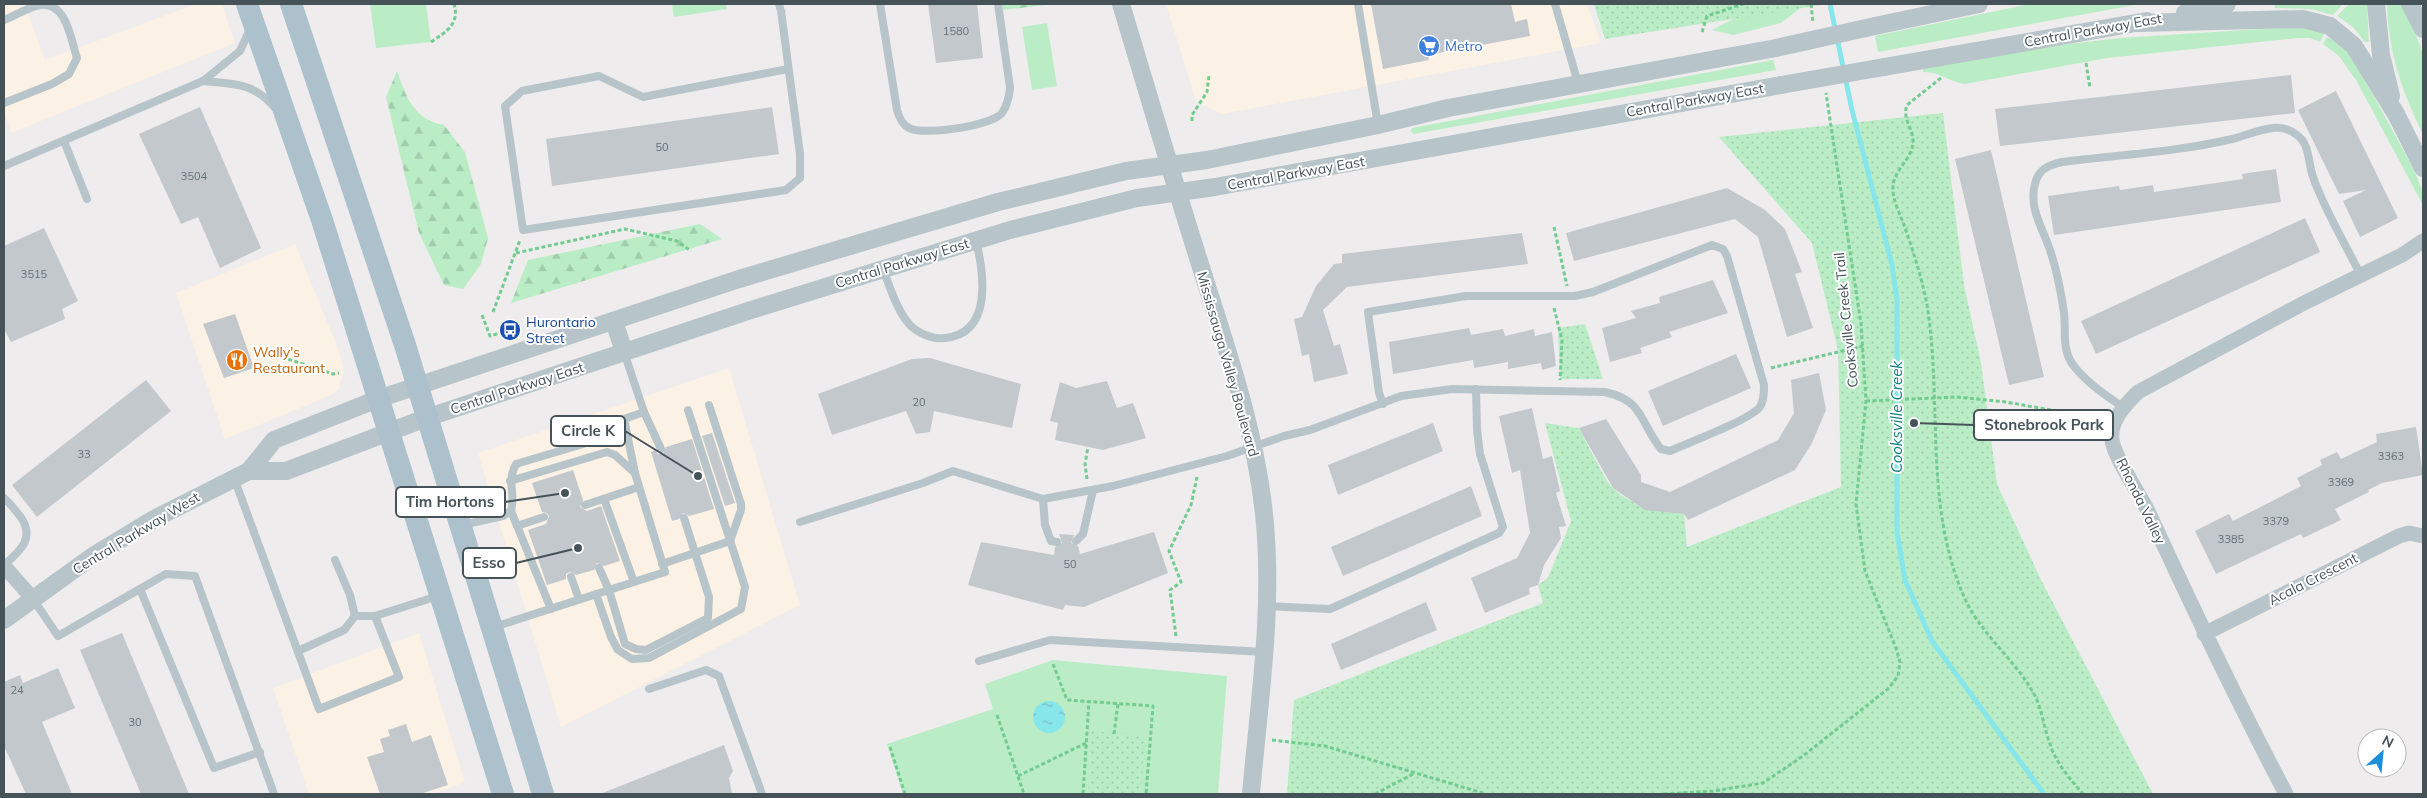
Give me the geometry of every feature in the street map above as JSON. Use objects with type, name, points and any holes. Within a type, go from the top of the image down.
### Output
[{"type":"main road","points":[[291,4],[361,209],[543,794]]},
{"type":"main road","points":[[250,13],[324,227],[503,794]]},
{"type":"street","name":"Mississauga Valley Boulevard","points":[[1121,4],[1177,192],[1231,363],[1254,446],[1264,515],[1267,606],[1251,794]]},
{"type":"street","name":"Central Parkway East","points":[[378,399],[740,279],[998,202],[1126,171],[1207,160],[1378,125],[1448,108],[1776,48],[1979,4]]},
{"type":"street","name":"Central Parkway East","points":[[388,431],[883,268],[976,240],[1137,198],[1215,188],[1781,84],[2137,23],[2227,4]]},
{"type":"street","points":[[2376,4],[2381,55],[2396,114]]},
{"type":"street","points":[[2410,4],[2423,28]]},
{"type":"street","points":[[2137,23],[2303,19],[2325,24],[2354,46],[2396,114],[2423,168]]},
{"type":"street","name":"Rhonda Valley","points":[[2286,794],[2204,634],[2112,440],[2115,422],[2122,407],[2138,392],[2304,303],[2361,276],[2423,241]]},
{"type":"street","points":[[614,322],[624,352]]},
{"type":"street","name":"Central Parkway West","points":[[4,620],[93,556],[154,519],[242,474],[274,440],[378,399]]},
{"type":"street","name":"Central Parkway West","points":[[242,474],[286,471],[388,431]]},
{"type":"street","name":"Acala Crescent","points":[[2204,634],[2399,536],[2409,532],[2423,536]]},
{"type":"street","points":[[4,566],[33,599]]},
{"type":"lane","points":[[779,4],[800,154],[800,178],[786,190],[523,230],[505,106],[522,91],[598,76],[644,97],[788,69]]},
{"type":"lane","points":[[880,4],[897,110],[901,121],[910,129],[926,132],[986,123],[1001,114],[1008,100],[1010,88],[998,4]]},
{"type":"lane","points":[[1358,4],[1378,125]]},
{"type":"lane","points":[[1555,4],[1579,84]]},
{"type":"lane","points":[[4,20],[41,5],[53,7],[63,15],[77,58],[69,74],[52,84],[4,103]]},
{"type":"lane","points":[[4,166],[203,81],[240,51],[250,13]]},
{"type":"lane","points":[[203,81],[236,84],[253,88],[266,97],[288,123]]},
{"type":"lane","points":[[2122,407],[2099,391],[2071,362],[2066,347],[2064,314],[2048,244],[2037,219],[2033,196],[2039,173],[2047,166],[2062,162],[2198,146],[2276,127],[2290,130],[2299,136],[2306,147],[2312,174],[2324,206],[2361,276]]},
{"type":"lane","points":[[64,141],[87,199]]},
{"type":"lane","points":[[883,268],[894,297],[909,324],[922,334],[942,339],[960,335],[971,327],[981,308],[983,272],[976,240]]},
{"type":"lane","points":[[800,522],[953,472],[1043,499],[1090,490],[1227,456],[1284,436],[1310,430],[1383,404],[1401,396],[1429,391],[1605,392],[1622,396],[1638,410],[1661,449],[1670,451],[1748,416],[1760,407],[1764,398],[1764,386],[1727,256],[1722,249],[1712,245],[1593,292],[1569,296],[1466,296],[1368,312],[1383,404]]},
{"type":"lane","points":[[624,352],[644,412],[661,448]]},
{"type":"lane","points":[[1267,606],[1330,608],[1499,533],[1502,527],[1480,454],[1476,390]]},
{"type":"lane","points":[[710,404],[741,504],[730,541]]},
{"type":"lane","points":[[596,594],[610,637],[618,650],[632,659],[649,658],[742,608],[745,587],[688,410]]},
{"type":"lane","points":[[551,608],[511,511],[514,501],[510,481],[516,464],[593,442],[624,419],[644,412]]},
{"type":"lane","points":[[491,628],[665,572],[635,473],[624,419]]},
{"type":"lane","points":[[510,481],[607,452],[615,456],[635,473]]},
{"type":"lane","points":[[242,474],[298,651],[319,709],[398,677],[375,616]]},
{"type":"lane","points":[[585,505],[639,487]]},
{"type":"lane","points":[[1076,541],[1083,534],[1090,490]]},
{"type":"lane","points":[[4,498],[24,522],[28,532],[27,541],[22,549],[4,566]]},
{"type":"lane","points":[[604,499],[634,582]]},
{"type":"lane","points":[[1043,499],[1044,525],[1051,540],[1057,542]]},
{"type":"lane","points":[[459,525],[503,516],[511,511]]},
{"type":"lane","points":[[517,526],[544,517]]},
{"type":"lane","points":[[599,568],[609,590],[625,644],[636,649],[646,650],[708,618],[709,597],[684,518]]},
{"type":"lane","points":[[662,564],[730,541]]},
{"type":"lane","points":[[335,560],[350,595],[355,616]]},
{"type":"lane","points":[[33,599],[58,636],[166,574],[195,576],[274,794]]},
{"type":"lane","points":[[571,577],[579,599]]},
{"type":"lane","points":[[140,588],[214,768],[260,752]]},
{"type":"lane","points":[[355,616],[375,616],[440,595]]},
{"type":"lane","points":[[298,651],[344,630],[355,616]]},
{"type":"lane","points":[[979,661],[1050,640],[1264,652]]},
{"type":"lane","points":[[650,689],[706,670],[719,676],[761,794]]},
{"type":"path","points":[[431,42],[451,28],[457,13],[454,4]]},
{"type":"path","points":[[1702,32],[1707,16],[1743,4]]},
{"type":"path","points":[[1811,4],[1814,27]]},
{"type":"path","points":[[2086,64],[2090,88]]},
{"type":"path","points":[[1192,121],[1192,115],[1207,92],[1209,75]]},
{"type":"path","points":[[1941,78],[1907,105],[1905,112],[1912,134],[1912,148],[1910,155],[1897,172],[1893,189],[1926,296],[1936,398],[1936,467],[1940,514],[1954,570],[1966,600],[1985,631],[2034,694],[2050,746],[2058,762],[2083,794]]},
{"type":"path","name":"Cooksville Creek Trail","points":[[1826,91],[1859,305],[1866,402],[1936,398],[2006,402],[2115,422]]},
{"type":"path","points":[[1554,226],[1569,296]]},
{"type":"path","points":[[516,254],[625,229],[677,241],[691,251]]},
{"type":"path","points":[[493,312],[516,254],[523,230]]},
{"type":"path","points":[[1552,296],[1562,340],[1559,391]]},
{"type":"path","points":[[482,315],[490,336],[510,330]]},
{"type":"path","points":[[1760,370],[1862,346]]},
{"type":"path","points":[[282,357],[333,374],[339,373]]},
{"type":"path","points":[[1664,794],[1763,783],[1803,756],[1889,688],[1898,676],[1900,662],[1896,648],[1864,571],[1856,504],[1866,402]]},
{"type":"path","points":[[1088,447],[1085,464],[1090,490]]},
{"type":"path","points":[[1178,648],[1170,590],[1181,582],[1169,550],[1192,505],[1197,476],[1205,475]]},
{"type":"path","points":[[1054,664],[1067,700],[1152,706],[1146,794]]},
{"type":"path","points":[[1083,794],[1089,701]]},
{"type":"path","points":[[1114,734],[1118,703]]},
{"type":"path","points":[[997,715],[1024,794]]},
{"type":"path","points":[[1256,738],[1325,746],[1413,774],[1486,794]]},
{"type":"path","points":[[1018,776],[1086,744]]},
{"type":"path","points":[[890,747],[906,794]]},
{"type":"path","points":[[1375,794],[1413,774]]},
{"type":"shaded area","points":[[4,4],[53,4],[28,13],[45,60],[196,4],[222,4],[235,43],[11,133],[4,111]]},
{"type":"shaded area","points":[[1166,4],[1587,4],[1601,43],[1222,114],[1196,101]]},
{"type":"shaded area","points":[[295,244],[338,348],[344,370],[339,389],[329,396],[225,439],[176,293]]},
{"type":"shaded area","points":[[729,368],[800,605],[561,727],[478,453]]},
{"type":"shaded area","points":[[419,633],[465,782],[433,794],[309,794],[273,688]]},
{"type":"green space","points":[[370,4],[426,4],[431,42],[376,48]]},
{"type":"green space","points":[[672,4],[726,4],[727,9],[674,17]]},
{"type":"green space","points":[[1002,4],[1054,4],[1003,10]]},
{"type":"green space","points":[[1594,4],[1828,4],[1605,39]]},
{"type":"green space","points":[[1806,4],[1781,23],[1733,35],[1712,30],[1747,12]]},
{"type":"green space","points":[[2030,4],[2140,4],[1878,52],[1875,36]]},
{"type":"green space","points":[[2274,4],[2343,4],[2333,15],[2311,9],[2275,8]]},
{"type":"green space","points":[[2349,4],[2367,4],[2369,42],[2365,42],[2353,27],[2337,16]]},
{"type":"green space","points":[[2387,4],[2402,4],[2410,18],[2423,54],[2423,134],[2409,103],[2393,55]]},
{"type":"green space","points":[[1047,23],[1057,86],[1032,90],[1022,27]]},
{"type":"green space","points":[[2307,26],[2325,32],[2320,42],[2310,38],[2298,38],[2107,58],[1965,84],[1933,73],[1923,72],[1923,67],[2052,46],[2120,38]]},
{"type":"green space","points":[[2327,37],[2333,40],[2335,37],[2352,56],[2414,170],[2423,192],[2423,205],[2356,80],[2339,56],[2323,44]]},
{"type":"green space","points":[[1773,60],[1776,70],[1413,134],[1411,131],[1412,128]]},
{"type":"green space","points":[[397,71],[408,98],[418,113],[425,118],[444,125],[465,152],[488,238],[481,264],[463,289],[444,285],[419,233],[386,97]]},
{"type":"green space","points":[[1943,113],[1964,285],[1981,363],[1997,484],[2041,580],[2153,794],[1287,794],[1294,700],[1543,603],[1538,585],[1548,578],[1571,521],[1545,423],[1579,428],[1609,483],[1629,500],[1646,507],[1684,514],[1687,547],[1841,487],[1838,350],[1812,243],[1719,137]]},
{"type":"green space","points":[[700,224],[722,239],[511,303],[528,260]]},
{"type":"green space","points":[[1585,324],[1603,379],[1560,379],[1558,328]]},
{"type":"green space","points":[[1053,660],[1227,676],[1218,794],[903,794],[887,744],[993,709],[985,684]]},
{"type":"green space","points":[[1092,731],[1145,735],[1141,794],[1088,794]]},
{"type":"water","points":[[1049,701],[1055,702],[1060,706],[1064,711],[1064,723],[1060,728],[1055,732],[1049,733],[1043,732],[1038,728],[1034,723],[1033,717],[1034,711],[1038,706],[1043,702]]},
{"type":"building","points":[[928,4],[977,4],[983,58],[936,63]]},
{"type":"building","name":"Metro","points":[[1371,4],[1511,4],[1515,22],[1527,19],[1530,36],[1428,55],[1429,60],[1383,69]]},
{"type":"building","points":[[2291,75],[2295,113],[2000,146],[1995,109]]},
{"type":"building","points":[[2336,91],[2398,218],[2360,237],[2343,201],[2366,190],[2339,194],[2298,110]]},
{"type":"building","points":[[200,107],[261,248],[220,268],[198,217],[181,224],[139,134]]},
{"type":"building","points":[[772,107],[779,154],[552,186],[546,139]]},
{"type":"building","points":[[1991,150],[2044,377],[2009,385],[1955,159]]},
{"type":"building","points":[[2276,169],[2281,202],[2054,235],[2048,196],[2119,186],[2120,190],[2153,185],[2154,192],[2243,179],[2242,174]]},
{"type":"building","points":[[1727,188],[1765,210],[1785,229],[1802,272],[1795,274],[1813,328],[1787,337],[1758,237],[1735,219],[1574,261],[1566,233]]},
{"type":"building","points":[[2305,218],[2320,252],[2096,354],[2081,321]]},
{"type":"building","points":[[44,228],[78,301],[62,309],[65,319],[11,342],[4,329],[4,246]]},
{"type":"building","points":[[1522,233],[1528,264],[1347,287],[1323,310],[1334,346],[1340,344],[1348,374],[1314,382],[1309,354],[1302,356],[1294,319],[1302,317],[1316,286],[1334,264],[1342,263],[1342,254]]},
{"type":"building","points":[[1713,280],[1728,313],[1669,332],[1672,337],[1640,348],[1642,353],[1610,362],[1602,328],[1636,318],[1631,311],[1660,303],[1659,297]]},
{"type":"building","points":[[235,314],[254,368],[224,378],[203,324]]},
{"type":"building","points":[[1469,328],[1471,335],[1503,329],[1505,336],[1534,329],[1535,336],[1552,332],[1556,366],[1542,370],[1541,363],[1508,369],[1508,362],[1474,368],[1473,360],[1393,374],[1389,342]]},
{"type":"building","points":[[1736,354],[1751,388],[1663,426],[1648,391]]},
{"type":"building","points":[[930,358],[1021,384],[1012,428],[934,411],[930,432],[916,434],[906,411],[832,435],[818,394],[912,359]]},
{"type":"building","points":[[1819,373],[1826,410],[1812,443],[1795,470],[1688,520],[1684,514],[1645,510],[1613,488],[1579,428],[1606,419],[1641,475],[1641,482],[1670,492],[1778,440],[1794,413],[1791,380]]},
{"type":"building","points":[[146,380],[171,411],[37,517],[12,485]]},
{"type":"building","points":[[1107,381],[1117,408],[1133,403],[1146,438],[1103,450],[1055,440],[1058,423],[1050,421],[1060,382],[1076,388]]},
{"type":"building","points":[[1532,408],[1543,459],[1552,456],[1560,491],[1556,493],[1566,526],[1559,527],[1561,538],[1544,565],[1538,585],[1529,588],[1530,594],[1485,613],[1471,578],[1517,558],[1530,533],[1520,470],[1512,473],[1499,416]]},
{"type":"building","points":[[1433,423],[1443,451],[1338,495],[1328,465]]},
{"type":"building","points":[[2416,427],[2423,475],[2382,483],[2368,490],[2369,492],[2335,509],[2341,520],[2303,538],[2301,534],[2216,574],[2195,531],[2229,514],[2233,521],[2301,486],[2297,478],[2322,465],[2320,460],[2337,452],[2341,459],[2377,442],[2376,434]]},
{"type":"building","points":[[712,433],[735,503],[725,506],[702,436]]},
{"type":"building","points":[[692,439],[714,509],[689,516],[683,513],[679,519],[672,521],[651,452],[655,450],[658,454],[663,454],[666,447]]},
{"type":"building","points":[[573,470],[583,500],[580,507],[587,511],[601,506],[620,561],[604,566],[597,563],[594,570],[576,575],[570,572],[566,574],[566,579],[547,585],[528,530],[546,524],[549,516],[547,513],[542,512],[532,483]]},
{"type":"building","points":[[1471,486],[1482,516],[1343,576],[1331,547]]},
{"type":"building","points":[[1154,532],[1168,573],[1084,607],[1065,605],[1063,610],[968,585],[981,542],[1054,555],[1055,547],[1062,543],[1059,534],[1074,535],[1071,543],[1078,546],[1080,554]]},
{"type":"building","points":[[1426,602],[1437,630],[1341,670],[1331,644]]},
{"type":"building","points":[[122,633],[189,794],[141,794],[80,650]]},
{"type":"building","points":[[58,668],[75,708],[42,722],[72,794],[26,794],[4,746],[4,682],[20,675],[23,683]]},
{"type":"building","points":[[406,724],[412,742],[431,735],[448,785],[420,794],[380,794],[367,757],[384,752],[380,739],[390,736],[388,730]]},
{"type":"building","points":[[724,745],[733,771],[729,778],[732,794],[600,794]]},
{"type":"waterway","name":"Cooksville Creek","points":[[1830,4],[1852,110],[1892,265],[1897,300],[1897,532],[1905,580],[1932,641],[2044,794]]},
{"type":"place","name":"Metro","points":[[1429,46]]},
{"type":"place","name":"Hurontario Street","points":[[510,330]]},
{"type":"place","name":"Wally's Restaurant","points":[[237,360]]},
{"type":"place","name":"Stonebrook Park","points":[[1914,423]]},
{"type":"place","name":"Circle K","points":[[698,476]]},
{"type":"place","name":"Tim Hortons","points":[[565,493]]},
{"type":"place","name":"Esso","points":[[578,548]]}]
